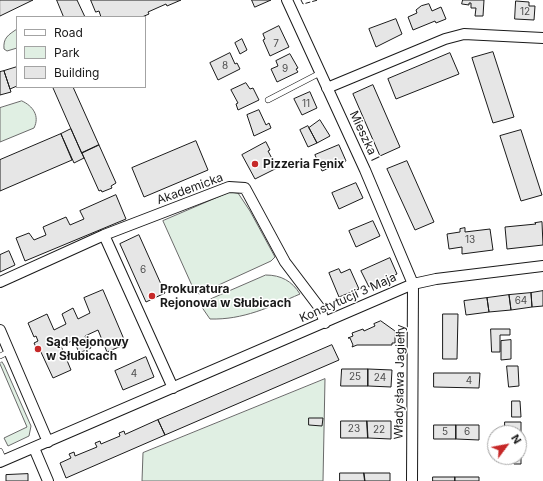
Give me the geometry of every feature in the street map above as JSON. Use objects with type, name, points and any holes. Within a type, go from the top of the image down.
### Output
[{"type":"street","name":"Mieszka I","points":[[287,0],[365,170],[413,284]]},
{"type":"street","points":[[327,88],[445,39],[464,34],[543,38]]},
{"type":"street","name":"Akademicka","points":[[0,282],[104,236],[229,187],[245,188],[285,262],[319,307],[325,323]]},
{"type":"street","points":[[104,236],[173,388]]},
{"type":"street","name":"Konstytucji 3 Maja","points":[[1,457],[34,448],[413,284],[436,279],[543,266]]},
{"type":"street","name":"Władysława Jagiełły","points":[[412,481],[413,284]]},
{"type":"street","points":[[0,330],[48,442]]},
{"type":"street","points":[[34,448],[48,481]]},
{"type":"lane","points":[[268,100],[320,73]]},
{"type":"lane","points":[[0,356],[10,351]]},
{"type":"green space","points":[[16,30],[16,48],[7,51],[4,49],[4,42],[9,35]]},
{"type":"green space","points":[[22,101],[32,109],[36,116],[36,124],[34,128],[0,142],[0,108]]},
{"type":"green space","points":[[230,192],[238,193],[250,211],[275,257],[271,261],[199,294],[194,290],[163,221]]},
{"type":"green space","points":[[266,275],[277,276],[290,282],[300,294],[256,312],[222,319],[210,319],[201,306],[204,302]]},
{"type":"green space","points":[[2,362],[31,426],[29,436],[8,446],[4,438],[27,427],[0,364]]},
{"type":"green space","points":[[325,379],[323,481],[142,481],[143,453]]},
{"type":"building","points":[[0,0],[33,0],[0,16]]},
{"type":"building","points":[[57,0],[77,0],[85,16],[64,16]]},
{"type":"building","points":[[91,0],[181,0],[167,6],[166,4],[148,12],[149,14],[144,16],[101,16],[99,11],[96,12]]},
{"type":"building","points":[[252,0],[271,0],[255,7]]},
{"type":"building","points":[[463,0],[484,0],[483,16],[475,16],[476,8],[471,8],[471,3],[469,3],[469,5],[462,4]]},
{"type":"building","points":[[516,1],[529,2],[529,6],[535,6],[534,20],[515,19]]},
{"type":"building","points":[[429,4],[432,11],[441,7],[446,19],[436,23],[435,21],[413,30],[408,17],[417,13],[416,10],[421,6]]},
{"type":"building","points":[[396,19],[402,34],[376,47],[369,29]]},
{"type":"building","points":[[279,26],[289,47],[270,56],[263,40],[265,39],[263,34]]},
{"type":"building","points":[[242,39],[247,50],[240,54],[235,43]]},
{"type":"building","points":[[493,52],[514,117],[493,123],[472,58]]},
{"type":"building","points":[[230,53],[235,64],[237,63],[240,69],[218,80],[210,63]]},
{"type":"building","points":[[450,53],[459,74],[396,99],[388,79]]},
{"type":"building","points":[[290,54],[298,68],[296,69],[298,72],[277,82],[271,69],[278,66],[276,61]]},
{"type":"building","points":[[16,67],[16,86],[10,89],[4,71]]},
{"type":"building","points":[[4,71],[11,92],[0,95],[0,72]]},
{"type":"building","points":[[246,83],[250,89],[253,88],[259,100],[238,110],[236,104],[238,103],[231,90]]},
{"type":"building","points":[[373,85],[400,147],[380,156],[353,94]]},
{"type":"building","points":[[53,88],[73,88],[99,145],[82,153]]},
{"type":"building","points":[[310,92],[317,108],[302,115],[294,99]]},
{"type":"building","points":[[259,110],[266,125],[269,123],[271,128],[254,136],[247,115]]},
{"type":"building","points":[[320,120],[330,136],[317,143],[309,128]]},
{"type":"building","points":[[308,126],[317,143],[308,147],[300,130]]},
{"type":"building","points":[[71,129],[84,158],[74,163],[61,134]]},
{"type":"building","points":[[521,130],[542,195],[521,201],[500,136]]},
{"type":"building","points":[[61,134],[72,160],[0,191],[0,160]]},
{"type":"building","points":[[196,141],[208,170],[144,197],[132,168]]},
{"type":"building","points":[[266,142],[270,150],[268,151],[277,168],[255,179],[242,155]]},
{"type":"building","points":[[99,145],[116,183],[111,186],[112,188],[102,192],[101,190],[99,191],[82,153]]},
{"type":"building","points":[[339,145],[346,161],[322,171],[315,155]]},
{"type":"building","points":[[407,161],[434,222],[415,230],[387,169]]},
{"type":"building","points":[[356,183],[363,198],[339,209],[332,193]]},
{"type":"building","points":[[116,195],[126,219],[25,261],[16,238],[29,233],[34,240],[46,235],[43,227],[66,217],[70,225],[84,219],[80,211]]},
{"type":"building","points":[[373,221],[380,236],[356,247],[349,231]]},
{"type":"building","points":[[542,222],[543,245],[507,249],[505,227]]},
{"type":"building","points":[[465,228],[465,232],[490,229],[493,250],[462,254],[462,247],[449,249],[447,234],[460,232],[460,229]]},
{"type":"building","points":[[139,235],[165,293],[146,302],[120,244]]},
{"type":"building","points":[[9,251],[15,265],[0,272],[0,255]]},
{"type":"building","points":[[390,258],[397,274],[369,287],[361,271]]},
{"type":"building","points":[[339,269],[341,273],[350,269],[359,289],[339,297],[329,273]]},
{"type":"building","points":[[103,290],[126,344],[107,352],[98,330],[85,336],[91,348],[79,353],[74,340],[61,346],[71,370],[53,378],[40,350],[38,351],[34,343],[38,341],[36,336],[34,337],[28,323],[47,314],[54,330],[66,324],[62,314],[73,308],[78,319],[90,313],[84,298]]},
{"type":"building","points":[[543,291],[543,306],[532,307],[531,293]]},
{"type":"building","points":[[531,293],[532,307],[511,310],[509,295]]},
{"type":"building","points":[[509,295],[511,310],[489,312],[487,298]]},
{"type":"building","points":[[487,298],[489,312],[466,315],[464,301]]},
{"type":"building","points":[[443,314],[458,314],[457,359],[443,359]]},
{"type":"building","points":[[381,321],[395,331],[395,343],[392,343],[392,345],[357,345],[352,347],[353,345],[350,338],[348,338],[353,336],[352,333],[363,329],[364,331],[375,326],[374,324]]},
{"type":"building","points":[[491,329],[510,329],[510,335],[500,335],[500,352],[492,352]]},
{"type":"building","points":[[511,340],[511,359],[501,360],[501,341]]},
{"type":"building","points":[[332,345],[339,360],[165,435],[158,420]]},
{"type":"building","points":[[146,357],[154,377],[123,390],[115,371]]},
{"type":"building","points":[[507,366],[518,366],[519,386],[509,387]]},
{"type":"building","points":[[342,369],[368,369],[368,386],[341,386]]},
{"type":"building","points":[[368,369],[392,370],[391,387],[368,386]]},
{"type":"building","points":[[434,373],[480,373],[479,388],[434,387]]},
{"type":"building","points":[[512,401],[520,401],[521,417],[512,417]]},
{"type":"building","points":[[309,418],[323,418],[322,426],[309,425]]},
{"type":"building","points":[[158,420],[165,435],[66,478],[60,463],[71,458],[69,454],[74,452],[75,456],[97,447],[95,443],[100,441],[101,444],[120,436],[119,433],[124,431],[125,434]]},
{"type":"building","points":[[341,421],[367,421],[368,438],[341,438]]},
{"type":"building","points":[[367,421],[391,421],[391,439],[368,438]]},
{"type":"building","points":[[505,422],[521,422],[521,425],[505,425]]},
{"type":"building","points":[[434,425],[456,425],[456,439],[434,439]]},
{"type":"building","points":[[456,425],[479,425],[479,440],[456,439]]},
{"type":"building","points":[[340,473],[364,473],[365,481],[340,481]]},
{"type":"building","points":[[364,473],[390,473],[390,481],[365,481]]},
{"type":"building","points":[[28,474],[28,481],[6,481],[6,475]]},
{"type":"building","points":[[433,477],[455,477],[455,481],[433,481]]},
{"type":"building","points":[[455,477],[479,477],[479,481],[455,481]]},
{"type":"fence","points":[[301,0],[303,4],[318,0]]},
{"type":"place","name":"Pizzeria Fenix","points":[[255,164]]},
{"type":"place","name":"Prokuratura Rejonowa w Słubicach","points":[[152,296]]},
{"type":"place","name":"Sąd Rejonowy w Słubicach","points":[[38,349]]}]
